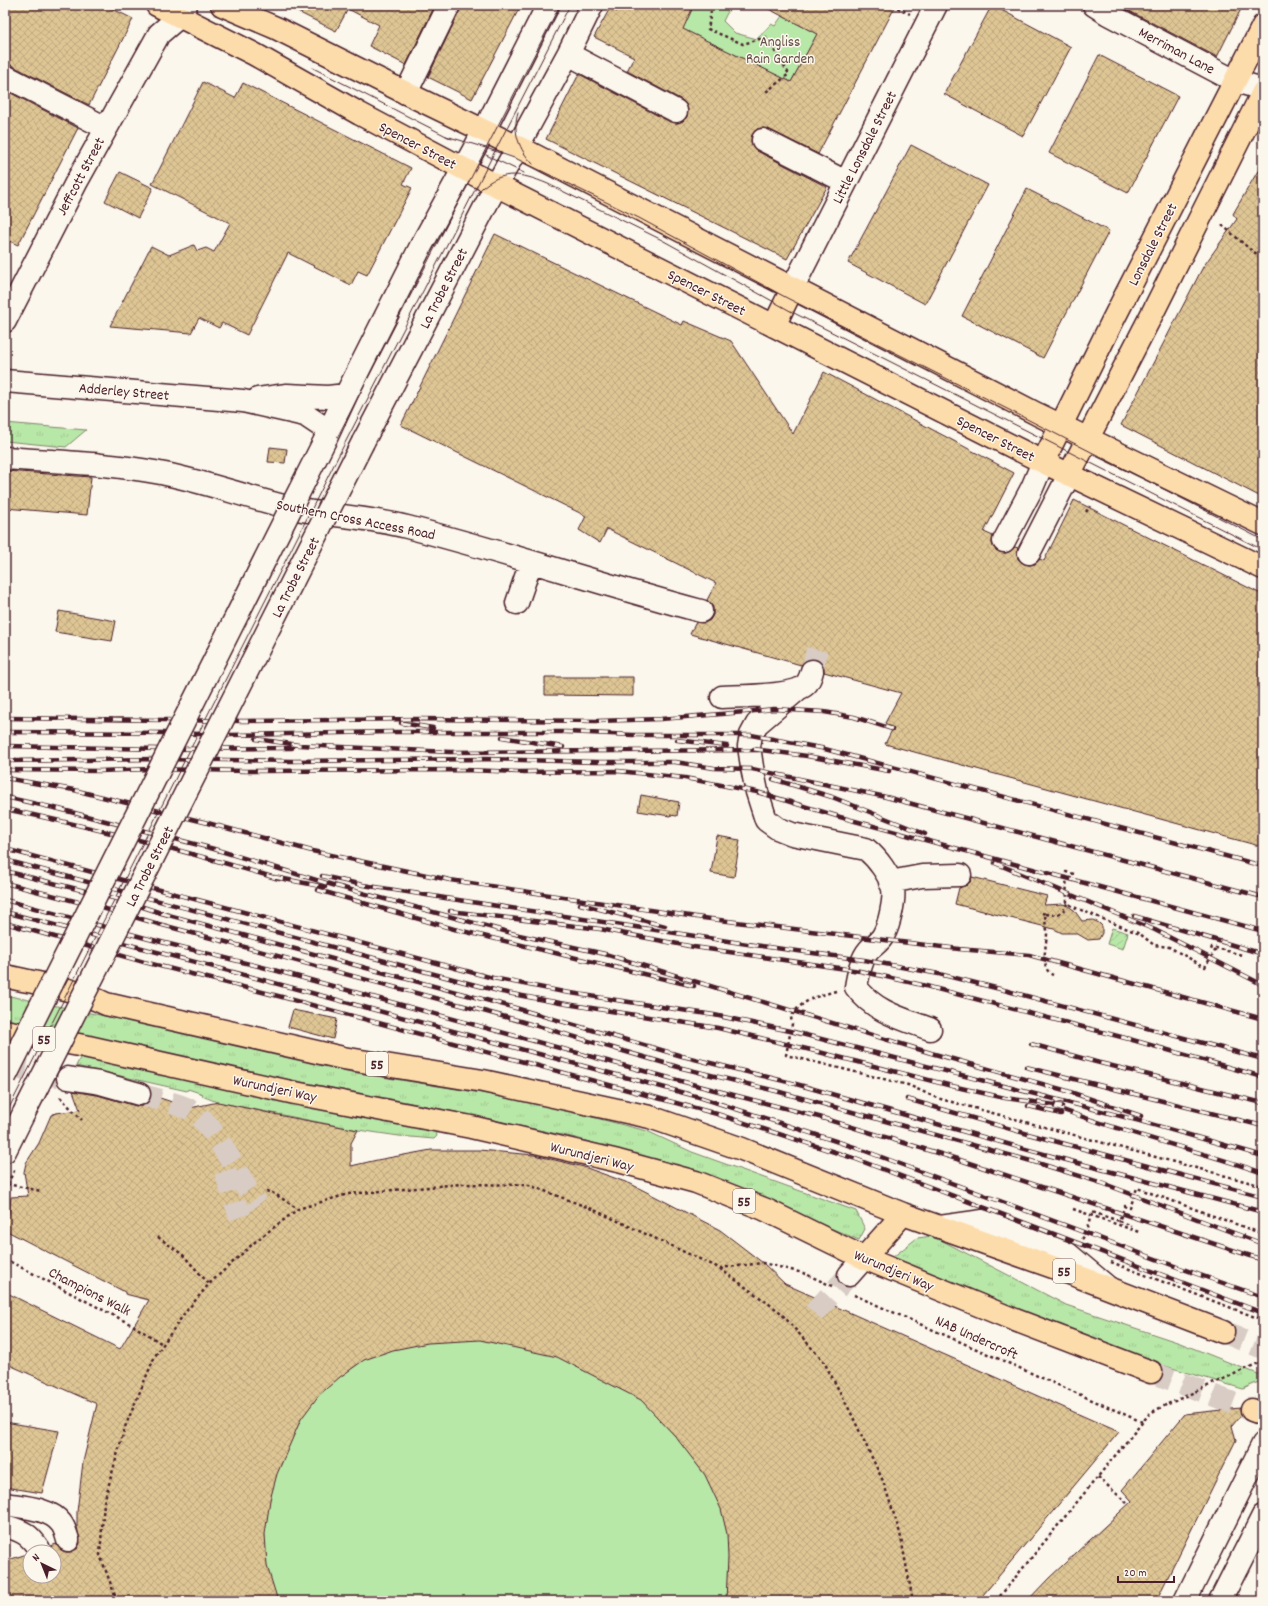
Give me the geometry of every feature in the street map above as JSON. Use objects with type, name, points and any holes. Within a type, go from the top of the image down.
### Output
[{"type":"main road","points":[[222,5],[276,28],[484,130],[1061,426],[1263,524]]},
{"type":"main road","name":"Spencer Street","points":[[169,8],[366,117],[497,186],[1069,475],[1263,568]]},
{"type":"main road","name":"Lonsdale Street","points":[[1043,462],[1113,320],[1263,26]]},
{"type":"main road","name":"Lonsdale Street","points":[[1069,475],[1142,334],[1263,92]]},
{"type":"main road","points":[[1200,150],[1227,163]]},
{"type":"main road","points":[[774,326],[792,289]]},
{"type":"main road","points":[[1113,320],[1142,334]]},
{"type":"main road","points":[[5,976],[67,989],[92,997],[106,1004]]},
{"type":"main road","name":"55","points":[[5,984],[106,1004],[343,1058],[483,1081],[650,1117],[742,1149],[903,1214],[1068,1272],[1223,1332]]},
{"type":"main road","name":"Wurundjeri Way","points":[[5,1031],[84,1046],[295,1093],[471,1127],[618,1161],[696,1182],[764,1208],[864,1258],[1015,1320],[1151,1372]]},
{"type":"main road","points":[[864,1258],[903,1214]]},
{"type":"street","points":[[406,93],[449,5]]},
{"type":"street","points":[[5,1077],[421,246],[484,130],[548,5]]},
{"type":"street","name":"La Trobe Street","points":[[5,1152],[363,442],[568,54],[592,5]]},
{"type":"street","name":"Little Lonsdale Street","points":[[792,289],[936,5]]},
{"type":"street","name":"Merriman Lane","points":[[1094,5],[1108,14],[1235,81],[1263,89]]},
{"type":"street","name":"Jeffcott Street","points":[[5,321],[106,128],[160,33],[169,8]]},
{"type":"street","points":[[568,54],[676,111]]},
{"type":"street","points":[[5,76],[106,128]]},
{"type":"street","points":[[763,140],[846,182]]},
{"type":"street","name":"Adderley Street","points":[[5,381],[243,401],[305,415],[328,434]]},
{"type":"street","name":"Adderley Street","points":[[243,401],[287,395],[328,397],[346,395]]},
{"type":"street","name":"Southern Cross Access Road","points":[[5,458],[154,472],[179,477],[263,501],[309,512],[383,522],[407,527],[701,611]]},
{"type":"street","points":[[1004,541],[1032,488],[1043,462]]},
{"type":"street","points":[[1029,553],[1069,475]]},
{"type":"street","points":[[517,603],[531,562]]},
{"type":"street","points":[[812,671],[807,683],[758,724],[751,735],[749,746],[752,768],[766,820],[777,828],[792,834],[866,849],[871,853],[881,866],[890,882],[893,890],[893,896],[891,912],[884,935],[865,955],[856,987],[863,997],[893,1016],[930,1029]]},
{"type":"street","points":[[722,697],[784,693],[797,690]]},
{"type":"street","points":[[890,882],[922,876],[960,875]]},
{"type":"street","points":[[63,1087],[100,1083],[139,1094]]},
{"type":"street","points":[[845,1285],[864,1258]]},
{"type":"street","points":[[1185,1601],[1263,1444]]},
{"type":"street","points":[[5,1504],[43,1511],[54,1516],[61,1522],[68,1540]]},
{"type":"street","points":[[1220,1601],[1263,1516]]},
{"type":"street","points":[[5,1526],[24,1532],[32,1538],[36,1544]]},
{"type":"path","points":[[712,5],[708,29],[744,44],[766,36],[789,74],[766,92]]},
{"type":"path","points":[[1222,225],[1252,251],[1263,257]]},
{"type":"path","points":[[1053,975],[1050,974],[1046,966],[1047,929],[1044,914],[1053,915],[1062,912],[1067,903],[1066,872],[1074,874]]},
{"type":"path","points":[[1067,903],[1140,934],[1154,945],[1169,947],[1205,967],[1215,951],[1211,950],[1212,947],[1242,955]]},
{"type":"path","points":[[858,977],[850,985],[816,997],[796,1008],[790,1017],[792,1024],[786,1055],[908,1086],[937,1098],[1263,1186]]},
{"type":"path","points":[[63,1087],[82,1120]]},
{"type":"path","points":[[7,1184],[41,1191]]},
{"type":"path","points":[[117,1601],[100,1555],[104,1502],[125,1427],[155,1356],[184,1314],[209,1284],[256,1241],[298,1209],[348,1194],[462,1184],[529,1185],[592,1209],[719,1268],[780,1312],[824,1362],[850,1411],[883,1481],[900,1533],[913,1601]]},
{"type":"path","points":[[1119,1221],[1125,1206],[1130,1208],[1137,1188],[1263,1234]]},
{"type":"path","points":[[266,1191],[275,1194],[298,1209]]},
{"type":"path","points":[[1073,1209],[1139,1232]]},
{"type":"path","points":[[1080,1243],[1087,1230],[1086,1226],[1092,1212],[1131,1226]]},
{"type":"path","points":[[158,1237],[183,1255],[209,1284]]},
{"type":"path","name":"Champions Walk","points":[[5,1259],[134,1326],[164,1345]]},
{"type":"path","points":[[1108,1261],[1263,1320]]},
{"type":"path","name":"NAB Undercroft","points":[[719,1268],[763,1263],[845,1285],[1142,1422]]},
{"type":"path","points":[[996,1601],[1150,1413],[1263,1361]]},
{"type":"path","points":[[1098,1477],[1128,1504]]},
{"type":"green space","name":"Angliss Rain Garden","points":[[692,5],[731,5],[723,21],[735,33],[757,39],[771,24],[775,26],[782,16],[817,34],[791,82],[667,22]]},
{"type":"green space","points":[[5,423],[86,430],[66,447],[5,441]]},
{"type":"green space","points":[[1112,928],[1128,933],[1123,949],[1107,944]]},
{"type":"green space","points":[[5,995],[195,1035],[351,1072],[525,1100],[647,1131],[692,1152],[856,1211],[865,1229],[859,1240],[711,1178],[576,1138],[427,1106],[259,1074],[5,1021]]},
{"type":"green space","points":[[81,1056],[230,1090],[426,1128],[436,1133],[437,1136],[434,1139],[358,1130],[217,1102],[202,1096],[203,1094],[188,1089],[187,1091],[76,1066]]},
{"type":"green space","points":[[526,1210],[850,1601],[137,1601],[175,1488]]},
{"type":"green space","points":[[933,1236],[1066,1305],[1180,1343],[1263,1376],[1263,1380],[1243,1389],[1162,1365],[1020,1310],[893,1257],[917,1238]]},
{"type":"building","points":[[5,5],[105,5],[133,19],[89,105],[11,65],[5,64]]},
{"type":"building","points":[[284,5],[435,5],[406,65],[369,46],[379,25],[348,9],[336,31]]},
{"type":"building","points":[[461,5],[521,5],[472,99],[428,77]]},
{"type":"building","points":[[620,5],[694,5],[683,29],[791,82],[817,34],[761,5],[896,5],[818,154],[768,129],[757,129],[752,135],[751,141],[753,147],[757,151],[827,187],[787,259],[546,139],[579,74],[670,122],[677,123],[683,121],[687,117],[688,110],[686,104],[682,100],[627,71],[634,57],[594,37],[610,8],[617,12]]},
{"type":"building","points":[[992,5],[1071,47],[1023,136],[944,94]]},
{"type":"building","points":[[1118,5],[1243,5],[1217,57]]},
{"type":"building","points":[[1099,55],[1178,96],[1128,193],[1049,153]]},
{"type":"building","points":[[203,82],[235,98],[243,83],[411,168],[403,184],[412,188],[367,275],[358,271],[351,285],[288,253],[247,335],[222,323],[219,328],[199,318],[191,333],[110,326],[151,246],[169,255],[194,245],[197,251],[206,248],[214,252],[230,223],[152,184]]},
{"type":"building","points":[[5,90],[78,128],[18,245],[5,239]]},
{"type":"building","points":[[911,145],[988,185],[925,304],[848,263]]},
{"type":"building","points":[[1263,162],[1263,498],[1121,425],[1203,267],[1237,219],[1233,214]]},
{"type":"building","points":[[120,172],[153,188],[138,218],[105,201]]},
{"type":"building","points":[[1027,189],[1109,231],[1043,358],[962,316]]},
{"type":"building","points":[[495,234],[682,325],[684,321],[731,341],[793,434],[824,372],[1014,473],[984,532],[993,536],[993,547],[999,552],[1005,553],[1011,551],[1015,547],[1018,548],[1018,559],[1024,564],[1035,564],[1040,559],[1044,561],[1074,500],[1263,595],[1263,847],[885,744],[893,728],[885,723],[901,693],[824,672],[824,667],[821,662],[815,659],[808,659],[801,665],[690,634],[696,622],[705,623],[710,620],[713,615],[713,607],[707,600],[716,583],[607,529],[600,543],[579,530],[586,516],[401,425]]},
{"type":"building","points":[[270,447],[287,449],[285,463],[268,462]]},
{"type":"building","points":[[5,471],[91,477],[87,515],[5,508]]},
{"type":"building","points":[[59,611],[116,621],[112,641],[55,632]]},
{"type":"building","points":[[545,677],[633,677],[633,696],[545,695]]},
{"type":"building","points":[[641,795],[679,802],[677,816],[638,811]]},
{"type":"building","points":[[717,836],[740,840],[734,877],[711,873]]},
{"type":"building","points":[[972,877],[1047,896],[1044,905],[1063,904],[1068,906],[1074,910],[1082,921],[1093,920],[1099,923],[1102,926],[1102,933],[1099,939],[1088,940],[1076,933],[1062,933],[1054,929],[955,904],[959,888],[967,885],[971,881]]},
{"type":"building","points":[[293,1010],[337,1019],[333,1039],[288,1027]]},
{"type":"building","points":[[73,1091],[97,1095],[136,1106],[142,1106],[147,1103],[151,1095],[190,1108],[218,1102],[358,1130],[351,1143],[351,1166],[431,1150],[479,1150],[534,1155],[584,1167],[631,1184],[720,1230],[763,1263],[785,1284],[1119,1432],[978,1601],[726,1601],[728,1557],[727,1534],[721,1509],[705,1475],[675,1436],[641,1400],[557,1357],[480,1340],[428,1343],[393,1350],[364,1360],[340,1377],[319,1395],[301,1419],[277,1474],[270,1500],[265,1534],[267,1566],[278,1601],[5,1601],[5,1561],[22,1556],[22,1584],[62,1584],[62,1550],[71,1552],[77,1549],[80,1543],[77,1527],[77,1512],[83,1462],[97,1404],[5,1363],[5,1292],[120,1349],[149,1300],[125,1294],[125,1292],[5,1230],[5,1218],[9,1213],[11,1197],[28,1196],[24,1172],[26,1163],[39,1143],[51,1115],[80,1110]]},
{"type":"building","points":[[1240,1408],[1241,1415],[1232,1426],[1236,1440],[1156,1601],[1027,1601],[1049,1578],[1132,1501],[1122,1490],[1185,1414]]},
{"type":"building","points":[[5,1422],[59,1431],[42,1493],[5,1487]]},
{"type":"tunnel","points":[[812,671],[819,642]]},
{"type":"tunnel","points":[[5,1066],[68,1078]]},
{"type":"tunnel","points":[[139,1094],[170,1102],[189,1109],[199,1116],[209,1126],[218,1139],[258,1205]]},
{"type":"tunnel","points":[[225,1171],[240,1217]]},
{"type":"tunnel","points":[[814,1313],[849,1275]]},
{"type":"tunnel","points":[[1223,1332],[1263,1348]]},
{"type":"tunnel","points":[[1151,1372],[1252,1410]]},
{"type":"tram line","points":[[5,1095],[336,440],[560,5]]},
{"type":"tram line","points":[[5,1116],[346,441],[570,5]]},
{"type":"tram line","points":[[313,68],[452,139]]},
{"type":"tram line","points":[[518,112],[516,119],[516,133],[518,140],[524,153],[533,164]]},
{"type":"tram line","points":[[446,136],[517,159],[639,218],[787,298],[1263,540]]},
{"type":"tram line","points":[[486,155],[524,173]]},
{"type":"tram line","points":[[476,194],[493,180],[510,175],[528,177],[548,184],[662,240],[794,313],[1263,550]]},
{"type":"railway","points":[[5,718],[244,721],[420,719],[597,721],[661,719],[774,709],[824,712],[854,717],[892,729]]},
{"type":"railway","points":[[401,723],[433,728]]},
{"type":"railway","points":[[5,732],[170,733],[229,735],[391,732],[566,732],[633,735],[751,735],[821,748],[1263,866]]},
{"type":"railway","points":[[502,737],[563,747]]},
{"type":"railway","points":[[256,739],[299,745],[450,752],[760,750]]},
{"type":"railway","points":[[677,740],[727,746]]},
{"type":"railway","points":[[5,746],[162,749],[292,748]]},
{"type":"railway","points":[[754,749],[807,756],[889,771]]},
{"type":"railway","points":[[5,761],[157,759],[291,761],[486,759],[596,762],[675,762],[714,768],[752,769],[886,797],[1263,897]]},
{"type":"railway","points":[[5,770],[100,771],[151,769],[246,771],[618,771],[685,778],[757,792],[840,817],[1263,931]]},
{"type":"railway","points":[[5,778],[74,790],[204,822],[312,851],[450,880],[703,918],[959,949],[1029,955],[1263,1019]]},
{"type":"railway","points":[[773,779],[832,797],[925,834]]},
{"type":"railway","points":[[5,797],[59,809],[214,849],[336,886],[519,935],[605,954],[931,1053],[1064,1090],[1141,1116]]},
{"type":"railway","points":[[5,809],[143,841],[279,879]]},
{"type":"railway","points":[[5,849],[493,978],[564,992],[714,1015],[790,1031],[1140,1121],[1263,1156]]},
{"type":"railway","points":[[5,860],[502,992],[560,1003],[718,1028],[952,1086],[1005,1098],[1062,1106]]},
{"type":"railway","points":[[995,863],[1155,930],[1263,985]]},
{"type":"railway","points":[[5,871],[125,901],[161,913],[512,1007],[682,1056],[796,1084],[1025,1149],[1263,1212]]},
{"type":"railway","points":[[322,876],[363,885],[754,945],[864,960],[939,974],[1263,1059]]},
{"type":"railway","points":[[274,877],[325,887]]},
{"type":"railway","points":[[5,883],[513,1019],[678,1067],[776,1091],[1031,1161],[1102,1183],[1263,1244]]},
{"type":"railway","points":[[318,890],[454,929],[694,986]]},
{"type":"railway","points":[[5,900],[149,939],[270,969],[699,1086],[819,1117],[957,1159],[1263,1260]]},
{"type":"railway","points":[[580,904],[665,926]]},
{"type":"railway","points":[[450,911],[600,929],[694,947],[860,971],[922,985],[1129,1039],[1263,1077]]},
{"type":"railway","points":[[5,912],[699,1097],[857,1148],[1180,1268],[1263,1297]]},
{"type":"railway","points":[[1134,916],[1263,954]]},
{"type":"railway","points":[[5,923],[144,962],[282,997],[717,1114],[853,1158],[1263,1313]]},
{"type":"railway","points":[[1031,1044],[1096,1062],[1263,1103]]},
{"type":"railway","points":[[1026,1067],[1263,1126]]},
{"type":"railway","points":[[907,1099],[1028,1134],[1263,1197]]},
{"type":"railway","points":[[1028,1106],[1061,1114]]},
{"type":"railway","points":[[1055,1107],[1106,1125],[1263,1173]]}]
